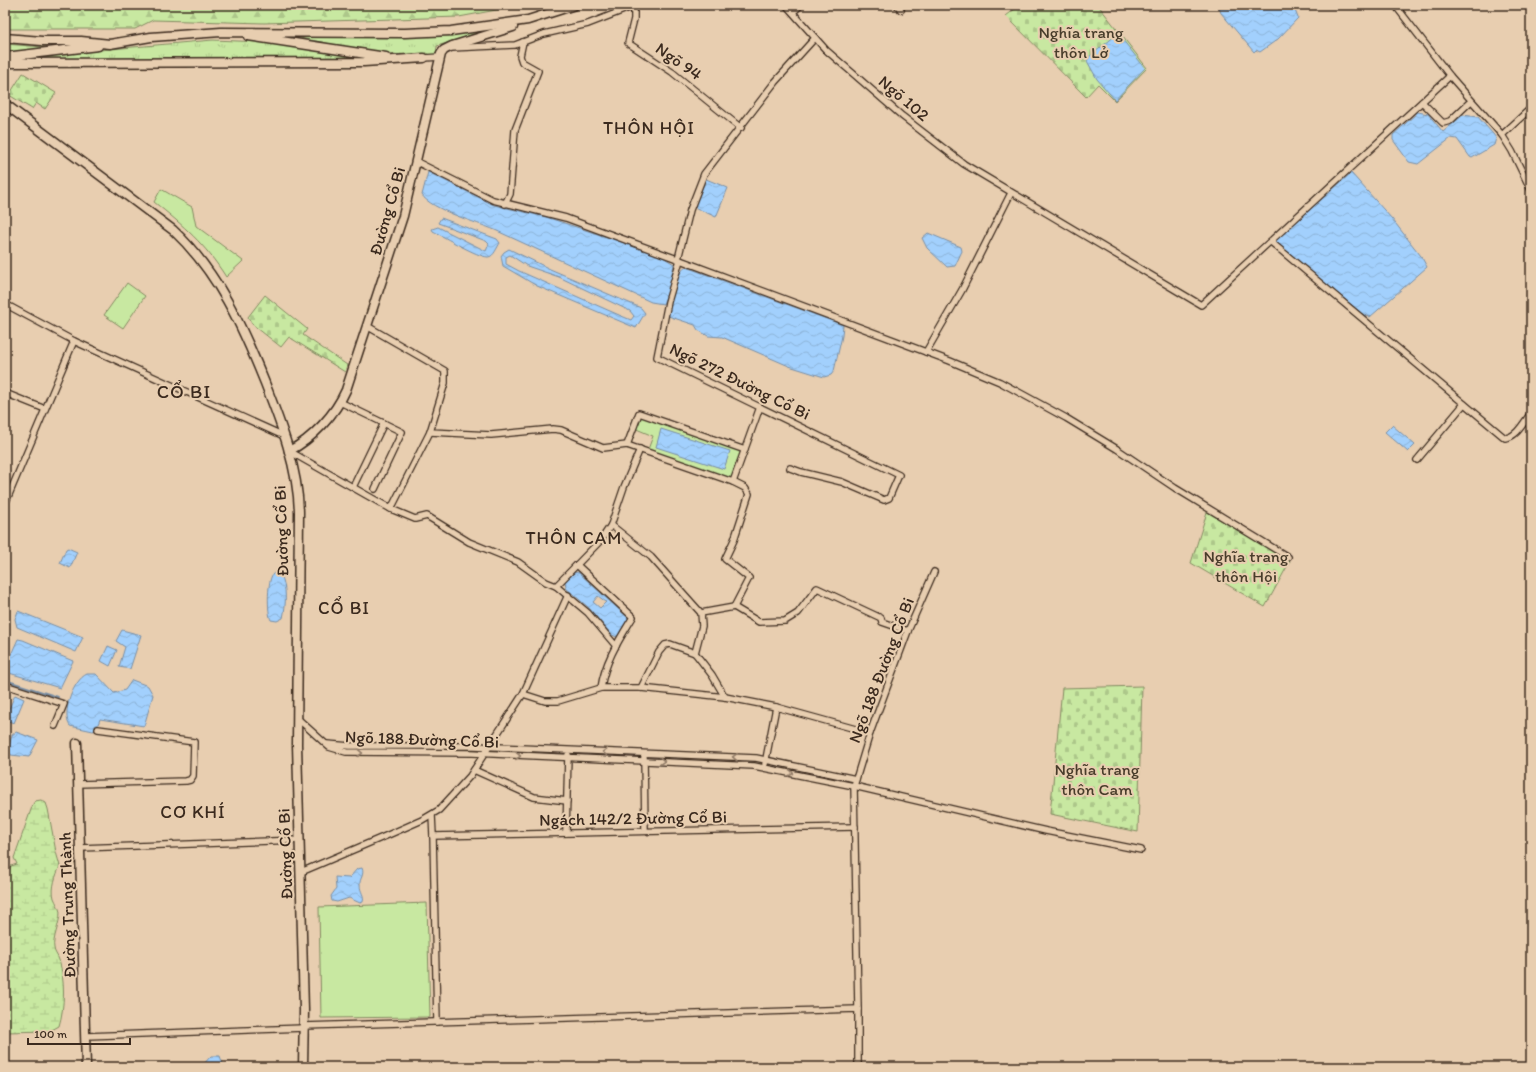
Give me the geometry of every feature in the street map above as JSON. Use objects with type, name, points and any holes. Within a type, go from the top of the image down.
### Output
[{"type":"main road","points":[[446,48],[494,34],[528,20],[575,5]]},
{"type":"main road","points":[[5,57],[110,44],[151,37],[221,32],[414,33],[468,29],[528,20]]},
{"type":"main road","points":[[221,32],[402,60]]},
{"type":"main road","points":[[5,38],[81,41],[110,44]]},
{"type":"main road","name":"Đường Cổ Bi","points":[[303,1067],[304,1027],[297,718],[299,504],[289,451],[314,433],[340,402],[346,390],[403,216],[417,162],[440,57],[446,48]]},
{"type":"main road","points":[[5,63],[364,62],[424,58]]},
{"type":"main road","points":[[5,104],[173,230],[195,252],[215,279],[240,322],[271,398],[289,451]]},
{"type":"main road","name":"Đường Trung Thành","points":[[77,743],[87,1036],[86,1067]]},
{"type":"street","name":"Ngõ 102","points":[[786,5],[815,38],[896,111],[964,164],[1018,197],[1022,197],[1201,305],[1271,242]]},
{"type":"street","points":[[793,12],[801,5]]},
{"type":"street","points":[[1395,5],[1450,76],[1502,135],[1512,150],[1531,190]]},
{"type":"street","points":[[446,48],[479,48],[515,45],[544,34],[588,24],[636,6]]},
{"type":"street","name":"Ngõ 94","points":[[636,6],[628,43],[677,75],[741,128]]},
{"type":"street","points":[[679,260],[690,210],[704,174],[775,82],[815,38]]},
{"type":"street","points":[[505,204],[510,194],[515,130],[538,71],[524,64],[521,59],[523,42]]},
{"type":"street","points":[[424,58],[440,57]]},
{"type":"street","points":[[1450,76],[1271,242],[1504,438],[1510,437],[1516,432],[1531,413]]},
{"type":"street","points":[[1422,102],[1443,123],[1450,121],[1472,101]]},
{"type":"street","points":[[1502,135],[1531,108]]},
{"type":"street","points":[[417,162],[482,196],[505,204],[566,218],[679,260],[716,272],[926,352],[1000,382],[1066,418],[1117,449],[1206,508],[1288,557]]},
{"type":"street","points":[[926,352],[962,290],[1011,193]]},
{"type":"street","name":"Ngõ 272 Đường Cổ Bi","points":[[679,260],[668,302],[657,357],[899,475],[888,499],[882,500],[842,482],[790,468]]},
{"type":"street","points":[[5,304],[74,341],[284,436]]},
{"type":"street","points":[[367,326],[444,371],[446,380],[430,432],[391,509]]},
{"type":"street","points":[[5,504],[74,341]]},
{"type":"street","points":[[5,392],[45,409]]},
{"type":"street","points":[[340,402],[402,432],[375,489]]},
{"type":"street","points":[[1417,460],[1464,404]]},
{"type":"street","points":[[733,482],[760,407]]},
{"type":"street","points":[[628,445],[639,413],[744,450]]},
{"type":"street","points":[[353,487],[384,423]]},
{"type":"street","points":[[430,432],[491,435],[553,429],[561,430],[603,448],[628,445],[733,482],[745,488],[749,494],[734,540],[725,559],[749,578],[734,607]]},
{"type":"street","points":[[556,586],[601,540],[611,525],[624,487],[640,449]]},
{"type":"street","points":[[289,451],[391,509],[414,519],[427,516],[469,542],[518,562],[546,582],[556,586],[568,595],[588,613],[616,646]]},
{"type":"street","points":[[611,525],[651,557],[701,613],[702,626],[695,653]]},
{"type":"street","points":[[577,565],[633,617],[616,646],[605,669],[601,688]]},
{"type":"street","name":"Ngõ 188 Đường Cổ Bi","points":[[297,718],[332,749],[346,752],[485,754],[706,762],[765,768],[854,786],[870,733],[908,631],[934,572]]},
{"type":"street","points":[[701,613],[734,607],[759,622],[785,621],[798,613],[817,588],[881,618],[882,622],[908,631]]},
{"type":"street","points":[[301,872],[388,835],[432,814],[451,798],[474,770],[523,694],[568,595]]},
{"type":"street","points":[[641,688],[659,652],[665,645],[670,644],[695,653],[712,674],[725,697]]},
{"type":"street","points":[[5,685],[64,704],[55,726]]},
{"type":"street","points":[[523,694],[545,701],[558,701],[601,688],[641,688],[725,697],[776,707],[870,733]]},
{"type":"street","points":[[765,768],[765,760],[776,707]]},
{"type":"street","points":[[78,784],[186,781],[190,780],[193,776],[194,742],[98,728]]},
{"type":"street","name":"Ngõ 188 Đường Cổ Bi","points":[[324,743],[346,746],[489,747],[568,750],[765,760],[856,779]]},
{"type":"street","points":[[566,833],[568,750]]},
{"type":"street","points":[[644,753],[645,831]]},
{"type":"street","points":[[474,770],[534,797],[567,801]]},
{"type":"street","points":[[858,1066],[854,786],[1044,830],[1141,850]]},
{"type":"street","points":[[432,814],[437,1022]]},
{"type":"street","name":"Ngách 142/2 Đường Cổ Bi","points":[[433,836],[855,827]]},
{"type":"street","points":[[80,848],[300,840]]},
{"type":"street","points":[[87,1036],[437,1022],[858,1009]]},
{"type":"green space","points":[[5,5],[523,5],[459,17],[264,23],[153,20],[135,29],[5,29]]},
{"type":"green space","name":"Nghĩa trang thôn Lở","points":[[1020,5],[1098,5],[1147,68],[1115,101],[1098,84],[1086,97],[1006,16]]},
{"type":"green space","points":[[501,27],[437,46],[436,55],[409,56],[367,51],[295,37],[431,35]]},
{"type":"green space","points":[[213,40],[262,42],[367,59],[14,60],[88,51]]},
{"type":"green space","points":[[5,44],[56,48],[5,53]]},
{"type":"green space","points":[[23,73],[56,93],[45,109],[36,103],[32,109],[9,95]]},
{"type":"green space","points":[[161,189],[192,207],[196,226],[243,261],[226,277],[202,245],[175,219],[154,202]]},
{"type":"green space","points":[[127,283],[145,296],[123,328],[104,315]]},
{"type":"green space","points":[[265,295],[307,329],[303,335],[347,365],[345,372],[289,337],[281,347],[252,324],[248,317]]},
{"type":"green space","points":[[639,413],[745,450],[733,482],[647,452],[653,436],[634,428]]},
{"type":"green space","name":"Nghĩa trang thôn Hội","points":[[1207,512],[1290,561],[1265,607],[1191,563]]},
{"type":"green space","name":"Nghĩa trang thôn Cam","points":[[1142,686],[1138,832],[1050,814],[1062,688]]},
{"type":"green space","points":[[41,800],[46,803],[48,809],[60,866],[56,877],[53,894],[60,912],[54,944],[61,968],[64,993],[61,1018],[59,1026],[50,1031],[5,1032],[5,877],[11,866],[17,864],[14,858],[33,804],[35,801]]},
{"type":"green space","points":[[427,903],[430,1017],[321,1018],[319,907]]},
{"type":"water","points":[[1218,5],[1293,5],[1298,18],[1278,39],[1260,52],[1256,50],[1254,52],[1221,13]]},
{"type":"water","points":[[1115,36],[1122,39],[1145,68],[1115,100],[1097,79],[1087,61],[1089,57]]},
{"type":"water","points":[[1418,112],[1428,114],[1443,132],[1463,115],[1478,117],[1496,138],[1494,145],[1472,158],[1457,139],[1451,138],[1418,164],[1409,162],[1393,140],[1393,135]]},
{"type":"water","points":[[428,172],[494,205],[546,217],[658,254],[674,264],[670,286],[663,304],[651,302],[495,230],[455,215],[434,205],[422,195]]},
{"type":"water","points":[[1351,173],[1392,219],[1421,256],[1427,267],[1370,317],[1364,315],[1274,242]]},
{"type":"water","points":[[706,179],[728,188],[716,217],[694,207]]},
{"type":"water","points":[[441,218],[497,239],[500,243],[494,254],[490,257],[477,254],[445,238],[432,229],[438,227],[486,251],[489,244],[486,241],[438,223]]},
{"type":"water","points":[[928,233],[961,247],[962,251],[955,266],[947,267],[927,248],[922,238]]},
{"type":"water","points":[[509,249],[550,269],[641,308],[645,313],[636,328],[537,286],[503,266],[501,256]],"holes":[[[510,255],[527,266],[559,277],[630,311],[634,316],[631,320],[519,271],[506,264],[506,257]]]},
{"type":"water","points":[[686,267],[843,325],[834,371],[831,375],[824,377],[789,366],[722,337],[708,336],[698,330],[695,325],[668,316],[671,297],[676,282],[682,270]]},
{"type":"water","points":[[1392,425],[1415,445],[1408,452],[1385,432]]},
{"type":"water","points":[[661,429],[730,451],[724,469],[656,447]]},
{"type":"water","points":[[68,548],[77,552],[70,568],[60,563],[66,549]]},
{"type":"water","points":[[578,572],[628,618],[629,621],[617,637],[612,635],[589,608],[566,588],[565,581],[574,573]],"holes":[[[598,596],[606,602],[600,608],[593,602]]]},
{"type":"water","points":[[274,573],[281,575],[285,590],[285,607],[283,618],[277,621],[271,620],[268,603],[270,581]]},
{"type":"water","points":[[18,611],[83,637],[76,652],[17,627],[15,619]]},
{"type":"water","points":[[122,630],[141,635],[130,669],[119,667],[125,647],[116,641]]},
{"type":"water","points":[[18,639],[73,661],[60,688],[9,673],[9,659]]},
{"type":"water","points":[[108,646],[117,650],[110,666],[101,661]]},
{"type":"water","points":[[87,674],[96,674],[114,693],[125,690],[132,680],[148,686],[153,695],[144,726],[100,719],[96,730],[93,731],[70,726],[67,714],[70,698],[77,683]]},
{"type":"water","points":[[15,695],[24,699],[14,723],[5,720],[5,718]]},
{"type":"water","points":[[16,732],[38,740],[29,757],[11,755],[8,750],[12,735]]},
{"type":"water","points":[[362,868],[363,873],[360,887],[363,902],[360,903],[349,898],[337,902],[332,901],[331,896],[336,889],[335,877],[349,878],[357,869]]},
{"type":"water","points":[[211,1056],[220,1056],[224,1067],[198,1067],[198,1065],[202,1066]]},
{"type":"waterway","points":[[5,680],[58,697]]},
{"type":"district","name":"THÔN HỘI","points":[[649,128]]},
{"type":"district","name":"CỔ BI","points":[[184,391]]},
{"type":"district","name":"THÔN CAM","points":[[574,538]]},
{"type":"district","name":"CỔ BI","points":[[344,608]]},
{"type":"district","name":"CƠ KHÍ","points":[[193,812]]}]
